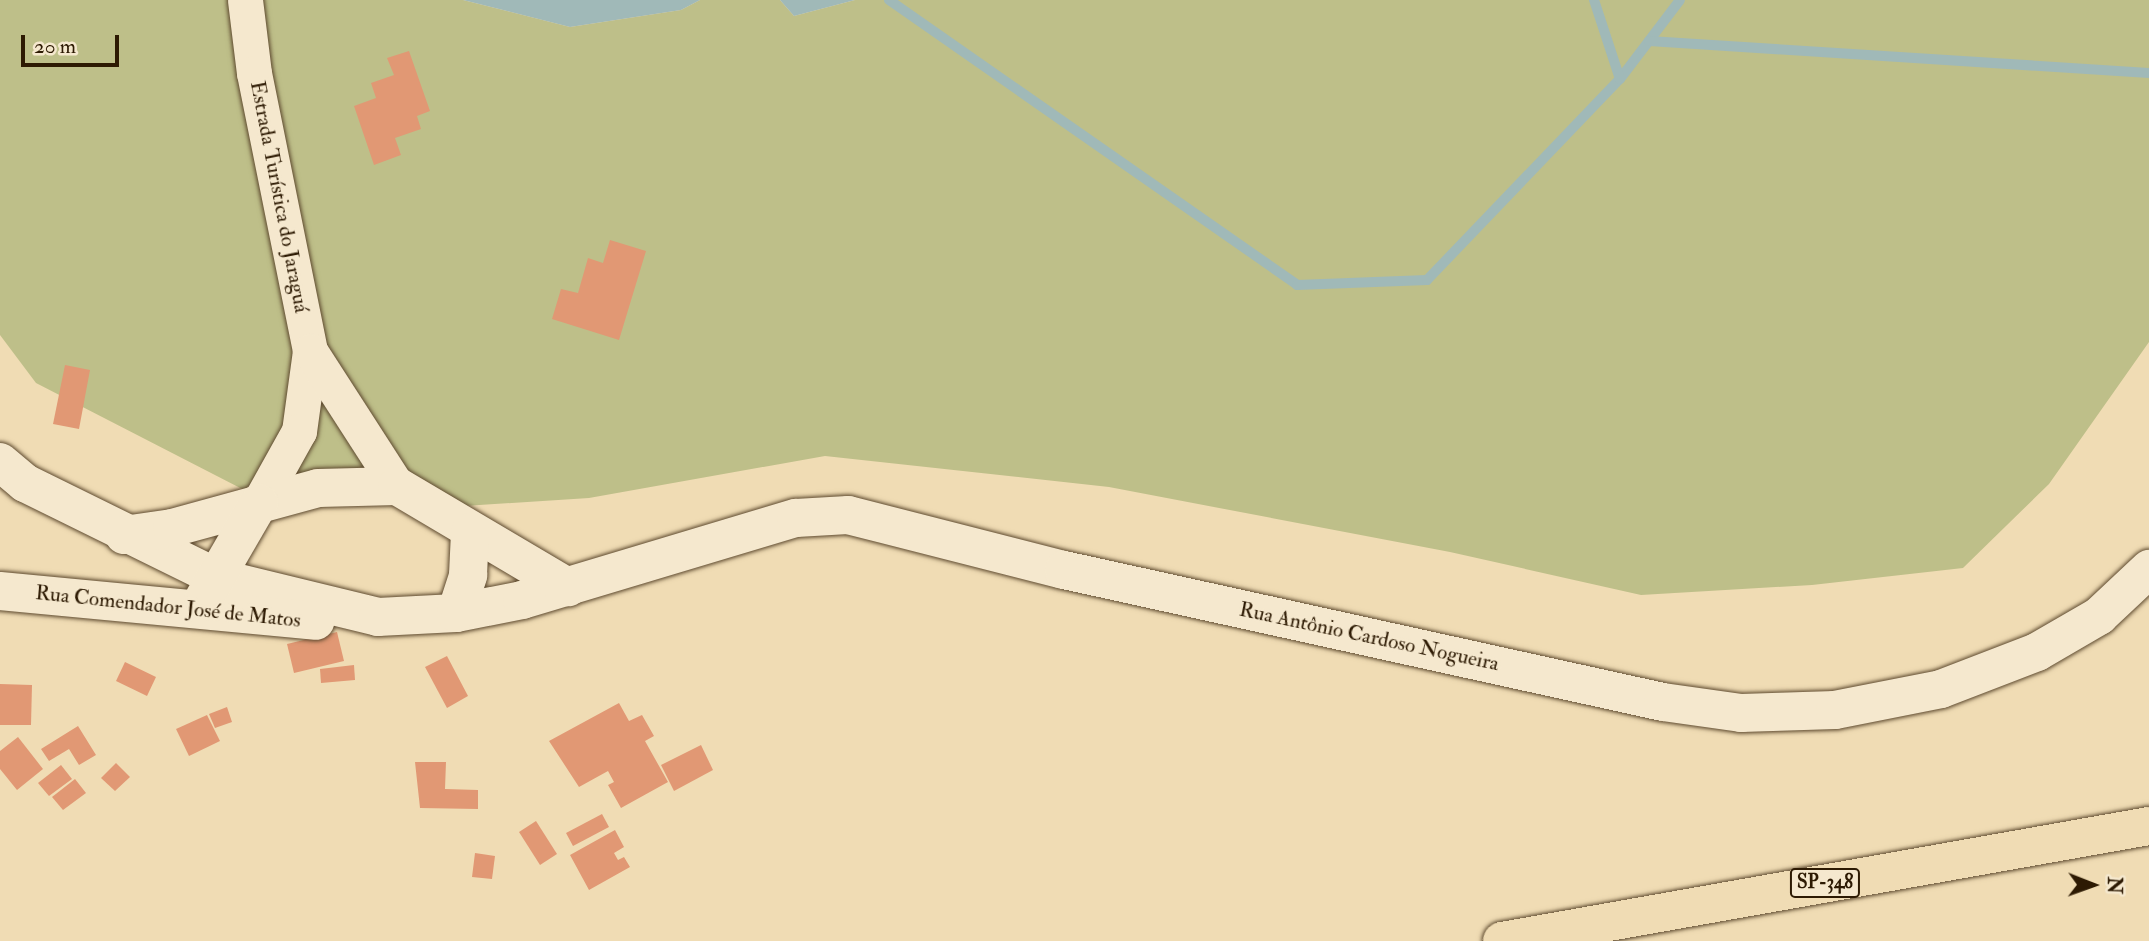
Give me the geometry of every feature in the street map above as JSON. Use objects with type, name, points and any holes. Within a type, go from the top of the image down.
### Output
[{"type":"highway","name":"SP-348","points":[[1502,941],[2149,826]]},
{"type":"main road","points":[[0,462],[25,483],[124,535],[218,578],[378,617],[456,613],[468,575],[470,532],[568,587]]},
{"type":"main road","points":[[124,535],[172,528],[318,488],[397,486]]},
{"type":"main road","name":"Estrada Turística do Jaraguá","points":[[397,486],[470,532]]},
{"type":"main road","points":[[194,611],[218,578],[260,503]]},
{"type":"main road","name":"Rua Antônio Cardoso Nogueira","points":[[456,613],[568,587],[796,518],[848,515],[1091,576],[1663,702],[1741,713],[1835,709],[1941,689],[2038,652],[2099,616],[2149,569]]},
{"type":"main road","name":"Rua Comendador José de Matos","points":[[0,591],[290,621],[378,617]]},
{"type":"street","name":"Estrada Turística do Jaraguá","points":[[245,0],[254,73],[310,351],[299,431],[260,503]]},
{"type":"street","name":"Estrada Turística do Jaraguá","points":[[310,351],[397,486]]},
{"type":"green space","points":[[0,0],[463,0],[570,27],[681,10],[700,0],[780,0],[794,16],[855,0],[2149,0],[2149,342],[2049,484],[1963,568],[1812,585],[1641,595],[1450,552],[1109,487],[825,456],[589,498],[433,508],[248,492],[36,383],[0,335]]},
{"type":"water","points":[[463,0],[700,0],[681,10],[570,27]]},
{"type":"water","points":[[780,0],[855,0],[794,16]]},
{"type":"building","points":[[409,51],[430,111],[417,116],[421,129],[395,138],[401,155],[374,165],[354,106],[376,98],[371,83],[394,75],[387,58]]},
{"type":"building","points":[[610,240],[646,251],[619,340],[552,319],[561,289],[578,293],[588,258],[603,263]]},
{"type":"building","points":[[65,365],[90,370],[79,429],[53,424]]},
{"type":"building","points":[[337,632],[344,661],[294,673],[287,644]]},
{"type":"building","points":[[447,656],[468,696],[447,708],[425,667]]},
{"type":"building","points":[[125,662],[156,677],[147,696],[116,681]]},
{"type":"building","points":[[354,665],[355,680],[321,683],[320,669]]},
{"type":"building","points":[[0,684],[32,685],[31,725],[0,725]]},
{"type":"building","points":[[619,703],[629,721],[642,715],[654,736],[645,741],[668,782],[621,808],[608,785],[614,782],[608,771],[579,787],[549,741]]},
{"type":"building","points":[[227,707],[232,722],[215,728],[209,714]]},
{"type":"building","points":[[207,715],[220,741],[189,756],[176,729]]},
{"type":"building","points":[[78,726],[96,755],[79,765],[69,749],[49,761],[41,749]]},
{"type":"building","points":[[18,737],[43,769],[17,790],[0,769],[0,751]]},
{"type":"building","points":[[701,745],[713,770],[674,791],[661,765]]},
{"type":"building","points":[[415,762],[446,762],[445,789],[478,790],[478,809],[420,808]]},
{"type":"building","points":[[116,763],[130,777],[115,791],[101,778]]},
{"type":"building","points":[[61,765],[72,779],[49,796],[38,783]]},
{"type":"building","points":[[75,779],[86,793],[63,810],[52,797]]},
{"type":"building","points":[[602,814],[609,827],[573,846],[566,833]]},
{"type":"building","points":[[536,821],[557,854],[540,865],[519,832]]},
{"type":"building","points":[[615,830],[624,847],[614,853],[618,860],[624,857],[630,867],[589,890],[570,855]]},
{"type":"building","points":[[475,853],[495,856],[492,879],[472,877]]},
{"type":"waterway","points":[[889,0],[1297,285],[1427,280],[1620,79],[1680,0]]},
{"type":"waterway","points":[[1594,0],[1620,79]]},
{"type":"waterway","points":[[1649,41],[2149,73]]}]
